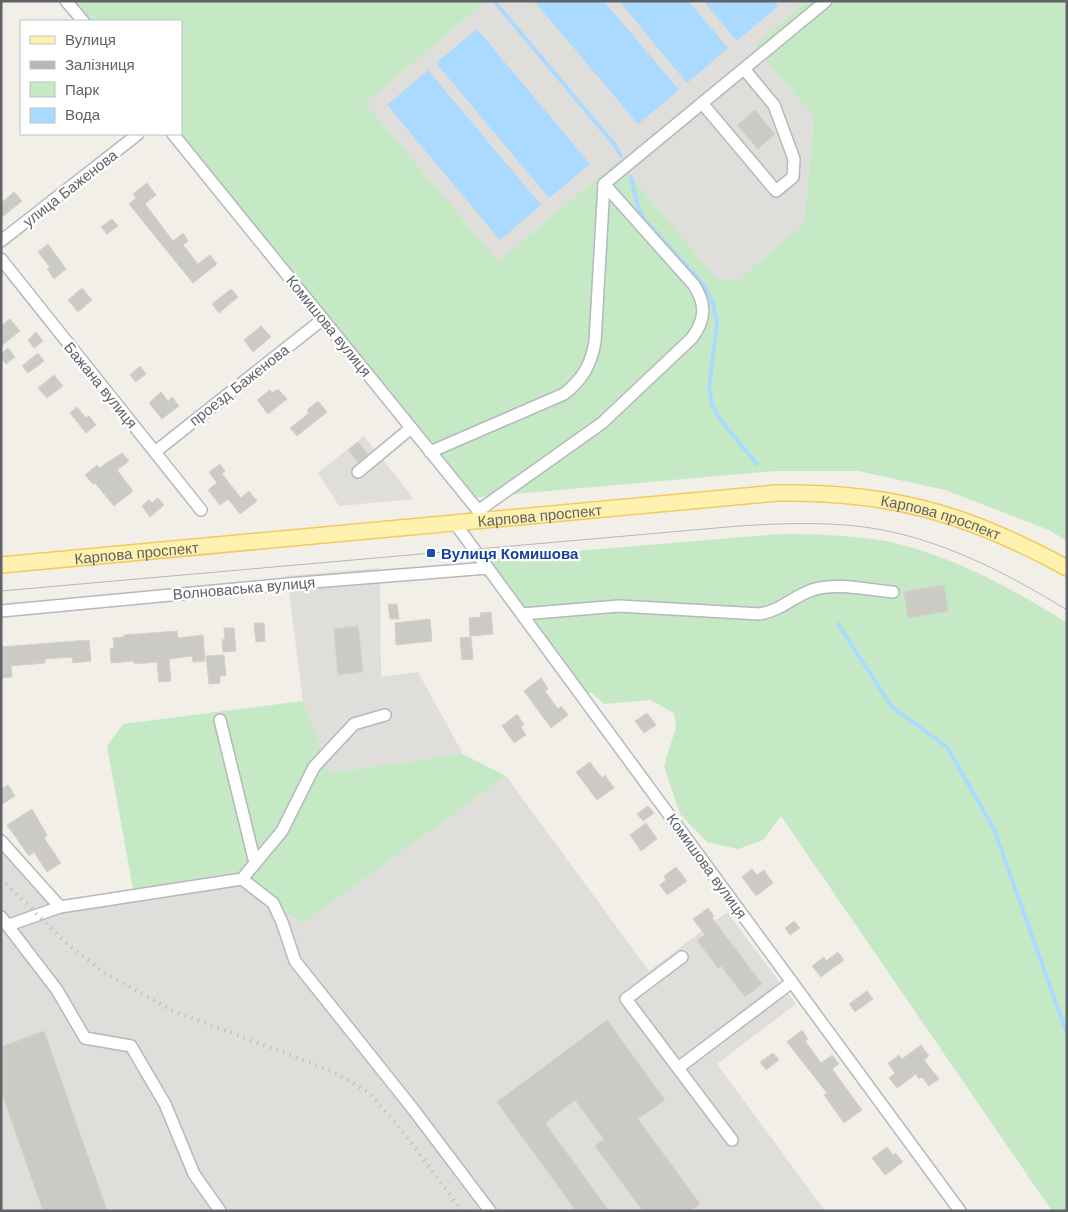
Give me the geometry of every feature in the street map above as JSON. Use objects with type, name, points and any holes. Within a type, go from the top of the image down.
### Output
[{"type":"main road","name":"Карпова проспект","points":[[1,565],[454,522],[482,515],[777,493],[848,494],[909,504],[952,516],[994,531],[1067,568]]},
{"type":"street","points":[[66,1],[82,20]]},
{"type":"street","points":[[430,452],[564,394],[576,384],[586,372],[592,358],[595,342],[604,184],[826,1]]},
{"type":"street","points":[[702,103],[776,191],[793,176],[794,159],[774,105],[744,69]]},
{"type":"street","name":"улица Баженова","points":[[1,241],[137,135]]},
{"type":"street","name":"Комишова вулиця","points":[[175,135],[482,515]]},
{"type":"street","points":[[482,515],[602,423],[692,338],[700,326],[704,312],[702,297],[694,285],[604,184]]},
{"type":"street","name":"Бажана вулиця","points":[[1,260],[201,510]]},
{"type":"street","name":"проезд Баженова","points":[[154,452],[323,319]]},
{"type":"street","points":[[358,472],[412,428]]},
{"type":"street","name":"Комишова вулиця","points":[[454,522],[960,1211]]},
{"type":"street","name":"Волноваська вулиця","points":[[1,612],[288,584],[488,568]]},
{"type":"street","points":[[522,614],[619,606],[760,614],[777,610],[812,590],[834,586],[893,592]]},
{"type":"street","points":[[220,1211],[194,1174],[165,1104],[131,1046],[85,1038],[57,990],[5,921],[60,907],[134,894],[242,879],[282,831],[314,767],[354,724],[385,714]]},
{"type":"street","points":[[220,720],[255,863]]},
{"type":"street","points":[[1,840],[60,907]]},
{"type":"street","points":[[242,879],[273,903],[282,922],[295,962],[413,1109],[490,1211]]},
{"type":"street","points":[[682,957],[626,999],[732,1140]]},
{"type":"street","points":[[678,1068],[792,982]]},
{"type":"shaded area","points":[[486,1],[807,1],[754,46],[814,117],[804,224],[737,281],[717,279],[618,161],[498,261],[365,103]]},
{"type":"shaded area","points":[[364,436],[414,499],[339,506],[318,473]]},
{"type":"shaded area","points":[[380,568],[381,677],[418,672],[463,754],[329,773],[303,701],[287,576]]},
{"type":"shaded area","points":[[506,776],[649,971],[727,912],[796,1004],[717,1064],[825,1211],[1,1211],[1,841],[60,907],[242,879],[302,924]]},
{"type":"green space","points":[[67,1],[486,1],[365,103],[498,261],[618,161],[717,279],[737,281],[804,224],[814,117],[754,46],[807,1],[1067,1],[1067,541],[1049,530],[945,490],[858,471],[776,471],[468,498],[174,135],[182,135],[182,20],[82,20]]},
{"type":"green space","points":[[780,534],[867,538],[929,553],[1000,584],[1067,623],[1067,1211],[1052,1211],[781,816],[763,840],[738,849],[707,842],[680,814],[664,766],[676,727],[674,713],[650,700],[604,704],[591,692],[583,697],[482,559]]},
{"type":"green space","points":[[303,701],[330,773],[463,754],[506,776],[302,924],[242,879],[134,894],[107,746],[123,724]]},
{"type":"water","points":[[534,1],[604,1],[679,90],[638,124]]},
{"type":"water","points":[[619,1],[688,1],[728,48],[687,83]]},
{"type":"water","points":[[703,1],[773,1],[778,6],[737,41]]},
{"type":"water","points":[[477,29],[590,164],[549,198],[436,63]]},
{"type":"water","points":[[428,70],[541,205],[500,240],[387,105]]},
{"type":"building","points":[[755,110],[775,134],[758,149],[737,125]]},
{"type":"building","points":[[147,183],[156,195],[145,204],[173,241],[183,233],[188,241],[183,245],[198,264],[210,255],[217,264],[193,283],[129,204],[136,198],[133,194]]},
{"type":"building","points":[[14,192],[22,201],[1,218],[1,203]]},
{"type":"building","points":[[112,219],[118,226],[107,234],[101,227]]},
{"type":"building","points":[[48,244],[66,269],[54,279],[47,269],[50,267],[38,252]]},
{"type":"building","points":[[82,288],[92,300],[78,312],[68,300]]},
{"type":"building","points":[[231,289],[238,297],[219,313],[212,304]]},
{"type":"building","points":[[10,319],[20,331],[1,346],[1,326]]},
{"type":"building","points":[[261,326],[271,337],[253,352],[244,340]]},
{"type":"building","points":[[36,332],[43,341],[34,348],[28,340]]},
{"type":"building","points":[[8,348],[15,357],[6,364],[1,358],[1,354]]},
{"type":"building","points":[[38,353],[44,361],[28,373],[22,366]]},
{"type":"building","points":[[140,366],[146,374],[136,382],[130,375]]},
{"type":"building","points":[[54,375],[63,386],[47,398],[38,388]]},
{"type":"building","points":[[278,389],[287,399],[268,414],[257,400],[270,390],[272,393]]},
{"type":"building","points":[[161,392],[168,401],[172,397],[179,406],[162,419],[149,403]]},
{"type":"building","points":[[318,401],[327,412],[297,436],[290,428],[309,413],[307,410]]},
{"type":"building","points":[[77,407],[86,418],[89,416],[96,425],[86,433],[70,413]]},
{"type":"building","points":[[358,442],[368,454],[358,462],[348,450]]},
{"type":"building","points":[[122,453],[129,461],[117,470],[133,491],[114,506],[95,483],[93,484],[85,475],[97,465],[99,468]]},
{"type":"building","points":[[220,464],[225,471],[222,474],[241,498],[249,491],[257,501],[240,514],[228,499],[220,505],[208,490],[217,483],[209,472]]},
{"type":"building","points":[[158,498],[164,505],[150,517],[142,506],[149,500],[152,503]]},
{"type":"building","points":[[944,585],[948,611],[908,618],[904,592]]},
{"type":"building","points":[[388,604],[397,604],[399,619],[390,619]]},
{"type":"building","points":[[491,612],[493,634],[470,636],[469,618],[481,617],[480,613]]},
{"type":"building","points":[[430,619],[432,641],[396,645],[395,623]]},
{"type":"building","points":[[254,623],[264,623],[265,641],[256,642]]},
{"type":"building","points":[[358,626],[363,672],[338,675],[334,629]]},
{"type":"building","points":[[224,628],[234,628],[236,651],[223,652]]},
{"type":"building","points":[[177,631],[178,638],[203,635],[205,661],[193,662],[192,656],[169,659],[171,681],[159,682],[157,662],[111,663],[110,649],[114,648],[113,638],[124,637],[124,635]]},
{"type":"building","points":[[471,637],[473,659],[462,660],[460,638]]},
{"type":"building","points":[[89,640],[91,661],[73,663],[72,657],[45,659],[45,663],[11,666],[12,677],[1,678],[1,647]]},
{"type":"building","points":[[224,655],[226,676],[220,676],[220,683],[209,684],[206,656]]},
{"type":"building","points":[[541,678],[548,689],[545,691],[558,709],[561,706],[568,715],[551,728],[524,691]]},
{"type":"building","points":[[647,713],[656,725],[644,733],[635,721]]},
{"type":"building","points":[[517,714],[524,725],[521,727],[526,735],[514,743],[502,726]]},
{"type":"building","points":[[590,762],[602,778],[605,775],[614,788],[597,800],[576,772]]},
{"type":"building","points":[[8,785],[15,796],[1,805],[1,789]]},
{"type":"building","points":[[648,806],[654,813],[643,821],[637,814]]},
{"type":"building","points":[[32,809],[47,835],[44,838],[61,863],[47,872],[34,852],[29,856],[7,825]]},
{"type":"building","points":[[646,823],[657,839],[641,851],[630,835]]},
{"type":"building","points":[[676,867],[687,881],[667,895],[660,885],[666,880],[664,876]]},
{"type":"building","points":[[752,869],[757,875],[764,870],[773,883],[756,896],[742,877]]},
{"type":"building","points":[[708,908],[714,916],[712,918],[762,984],[745,997],[721,966],[718,968],[697,940],[705,935],[693,919]]},
{"type":"building","points":[[794,921],[800,928],[790,935],[785,928]]},
{"type":"building","points":[[838,952],[844,960],[821,977],[812,966],[824,957],[826,961]]},
{"type":"building","points":[[867,991],[873,999],[855,1012],[849,1004]]},
{"type":"building","points":[[607,1020],[665,1100],[638,1119],[700,1204],[690,1211],[643,1211],[595,1146],[604,1139],[575,1100],[545,1123],[609,1211],[576,1211],[497,1102]]},
{"type":"building","points":[[802,1030],[808,1039],[805,1041],[821,1063],[832,1055],[839,1064],[832,1069],[862,1110],[844,1123],[824,1095],[827,1093],[787,1042]]},
{"type":"building","points":[[44,1031],[107,1211],[43,1211],[1,1090],[1,1047]]},
{"type":"building","points":[[921,1045],[929,1056],[924,1060],[939,1079],[929,1086],[922,1077],[919,1079],[916,1074],[897,1088],[889,1078],[895,1073],[888,1063],[899,1055],[902,1059]]},
{"type":"building","points":[[773,1053],[779,1060],[766,1070],[760,1062]]},
{"type":"building","points":[[887,1147],[893,1155],[895,1153],[903,1162],[885,1175],[872,1158]]},
{"type":"waterway","points":[[494,1],[614,144],[621,156]]},
{"type":"waterway","points":[[631,177],[638,207],[644,219],[704,285],[713,303],[717,325],[709,387],[712,404],[718,417],[757,464]]},
{"type":"waterway","points":[[838,624],[892,707],[947,747],[994,829],[1067,1034]]},
{"type":"tram line","points":[[1,591],[739,526],[811,524],[865,527],[932,543],[1001,573],[1067,610]]},
{"type":"railway","points":[[1,879],[65,942],[105,973],[171,1010],[332,1071],[368,1092],[396,1123],[462,1211]]},
{"type":"place","name":"Вулиця Комишова","points":[[431,553]]}]
